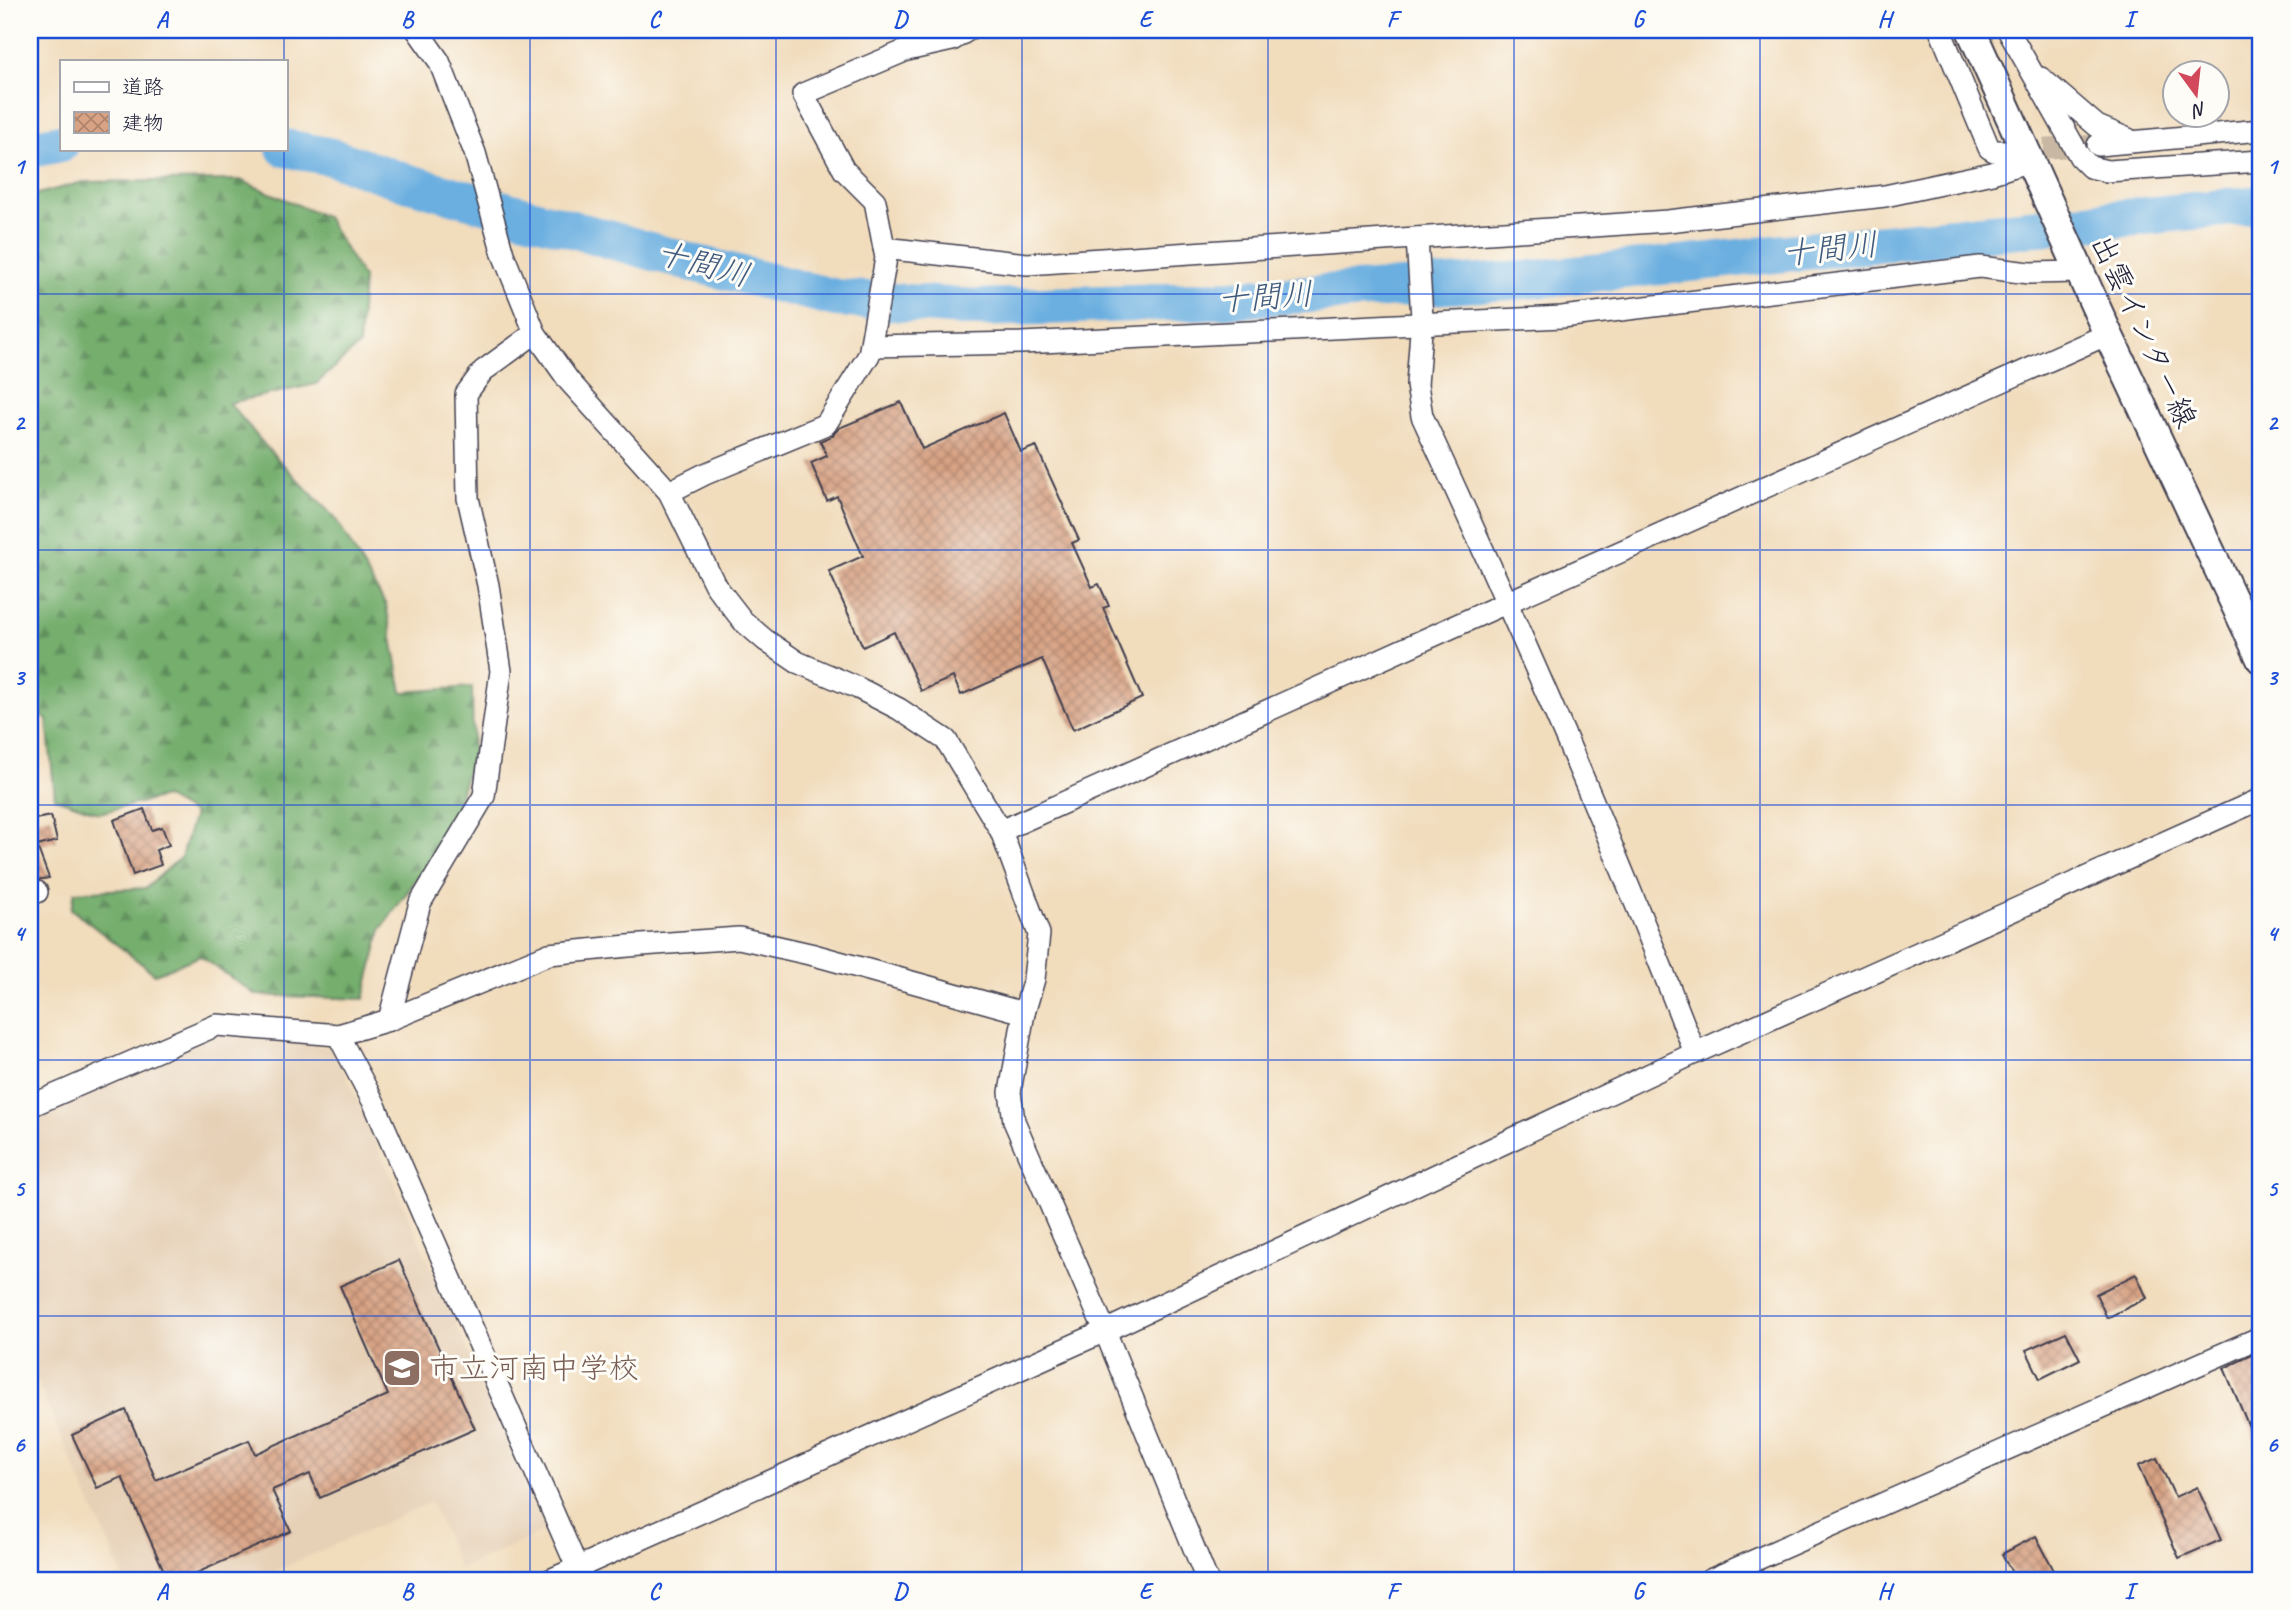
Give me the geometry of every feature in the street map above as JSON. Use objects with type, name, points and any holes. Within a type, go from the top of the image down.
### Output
[{"type":"main road","name":"出雲インター線","points":[[1971,30],[2024,164],[2076,264],[2261,659]]},
{"type":"street","points":[[417,30],[439,61],[475,153],[503,254],[535,333],[569,381],[669,492],[715,585],[743,621],[796,662],[899,709],[946,740],[1002,831],[1038,934],[1034,979],[1024,1013],[1010,1091],[1014,1121],[1105,1331],[1207,1580]]},
{"type":"street","points":[[669,492],[705,474],[826,424],[869,355],[885,253],[875,201],[844,170],[803,94],[907,50],[952,40],[968,30]]},
{"type":"street","points":[[1940,30],[1989,148],[2024,164]]},
{"type":"street","points":[[2008,30],[2080,157],[2090,167],[2107,171],[2261,161]]},
{"type":"street","points":[[2029,67],[2096,126],[2137,142]]},
{"type":"street","points":[[2098,145],[2261,130]]},
{"type":"street","points":[[885,253],[1027,264],[1417,244],[1668,221],[1885,197],[2024,164]]},
{"type":"street","points":[[1417,244],[1421,321],[1418,385],[1422,416],[1508,602],[1646,927],[1695,1053]]},
{"type":"street","points":[[873,341],[1021,343],[1421,321],[1562,317],[1980,267],[2029,273],[2076,264]]},
{"type":"street","points":[[389,1020],[420,903],[484,796],[500,671],[488,585],[468,498],[466,394],[483,370],[535,333]]},
{"type":"street","points":[[1002,831],[2108,334]]},
{"type":"street","points":[[550,1580],[1105,1331],[1695,1053],[2261,799]]},
{"type":"street","points":[[30,1106],[217,1025],[338,1035],[389,1020],[549,954],[739,938],[814,955],[1024,1013]]},
{"type":"street","points":[[338,1035],[374,1103],[577,1567]]},
{"type":"street","points":[[1710,1580],[2261,1337]]},
{"type":"shaded area","points":[[219,1033],[334,1048],[547,1530],[460,1569],[431,1502],[254,1580],[125,1580],[30,1366],[30,1117]]},
{"type":"green space","points":[[240,180],[326,217],[363,278],[359,345],[316,384],[229,403],[268,449],[335,518],[386,605],[402,692],[472,687],[473,752],[447,837],[381,929],[364,999],[256,995],[200,956],[155,974],[71,909],[75,892],[146,888],[181,857],[194,814],[164,797],[99,813],[55,798],[47,720],[30,705],[30,196],[83,182]]},
{"type":"building","points":[[901,402],[922,449],[1004,413],[1021,452],[1036,446],[1079,540],[1072,543],[1092,587],[1099,584],[1109,606],[1103,608],[1142,698],[1073,730],[1042,659],[961,695],[953,677],[921,691],[894,632],[863,647],[829,571],[863,556],[837,496],[827,501],[811,463],[827,456],[820,441],[832,436],[839,428]]},
{"type":"building","points":[[144,809],[152,830],[162,827],[169,845],[156,850],[161,865],[133,875],[114,820]]},
{"type":"building","points":[[51,816],[57,841],[37,846],[49,878],[30,881],[30,820]]},
{"type":"building","points":[[399,1260],[475,1429],[320,1498],[310,1474],[272,1490],[291,1531],[181,1580],[168,1580],[122,1477],[97,1488],[72,1435],[126,1410],[156,1480],[249,1440],[255,1454],[388,1395],[340,1286]]},
{"type":"building","points":[[2136,1274],[2147,1298],[2107,1318],[2096,1294]]},
{"type":"building","points":[[2066,1332],[2080,1359],[2040,1379],[2026,1350]]},
{"type":"building","points":[[2261,1351],[2261,1455],[2224,1368]]},
{"type":"building","points":[[2157,1458],[2175,1497],[2197,1487],[2221,1540],[2179,1558],[2138,1466]]},
{"type":"building","points":[[2036,1536],[2059,1580],[2016,1580],[2002,1554]]},
{"type":"waterway","name":"十間川","points":[[30,149],[60,143]]},
{"type":"waterway","name":"十間川","points":[[287,148],[332,157],[399,180],[689,262],[836,298],[977,308],[1200,301],[1525,280],[2261,204]]},
{"type":"tunnel","points":[[2013,150],[2098,145]]},
{"type":"place","name":"市立河南中学校","points":[[402,1368]]}]
